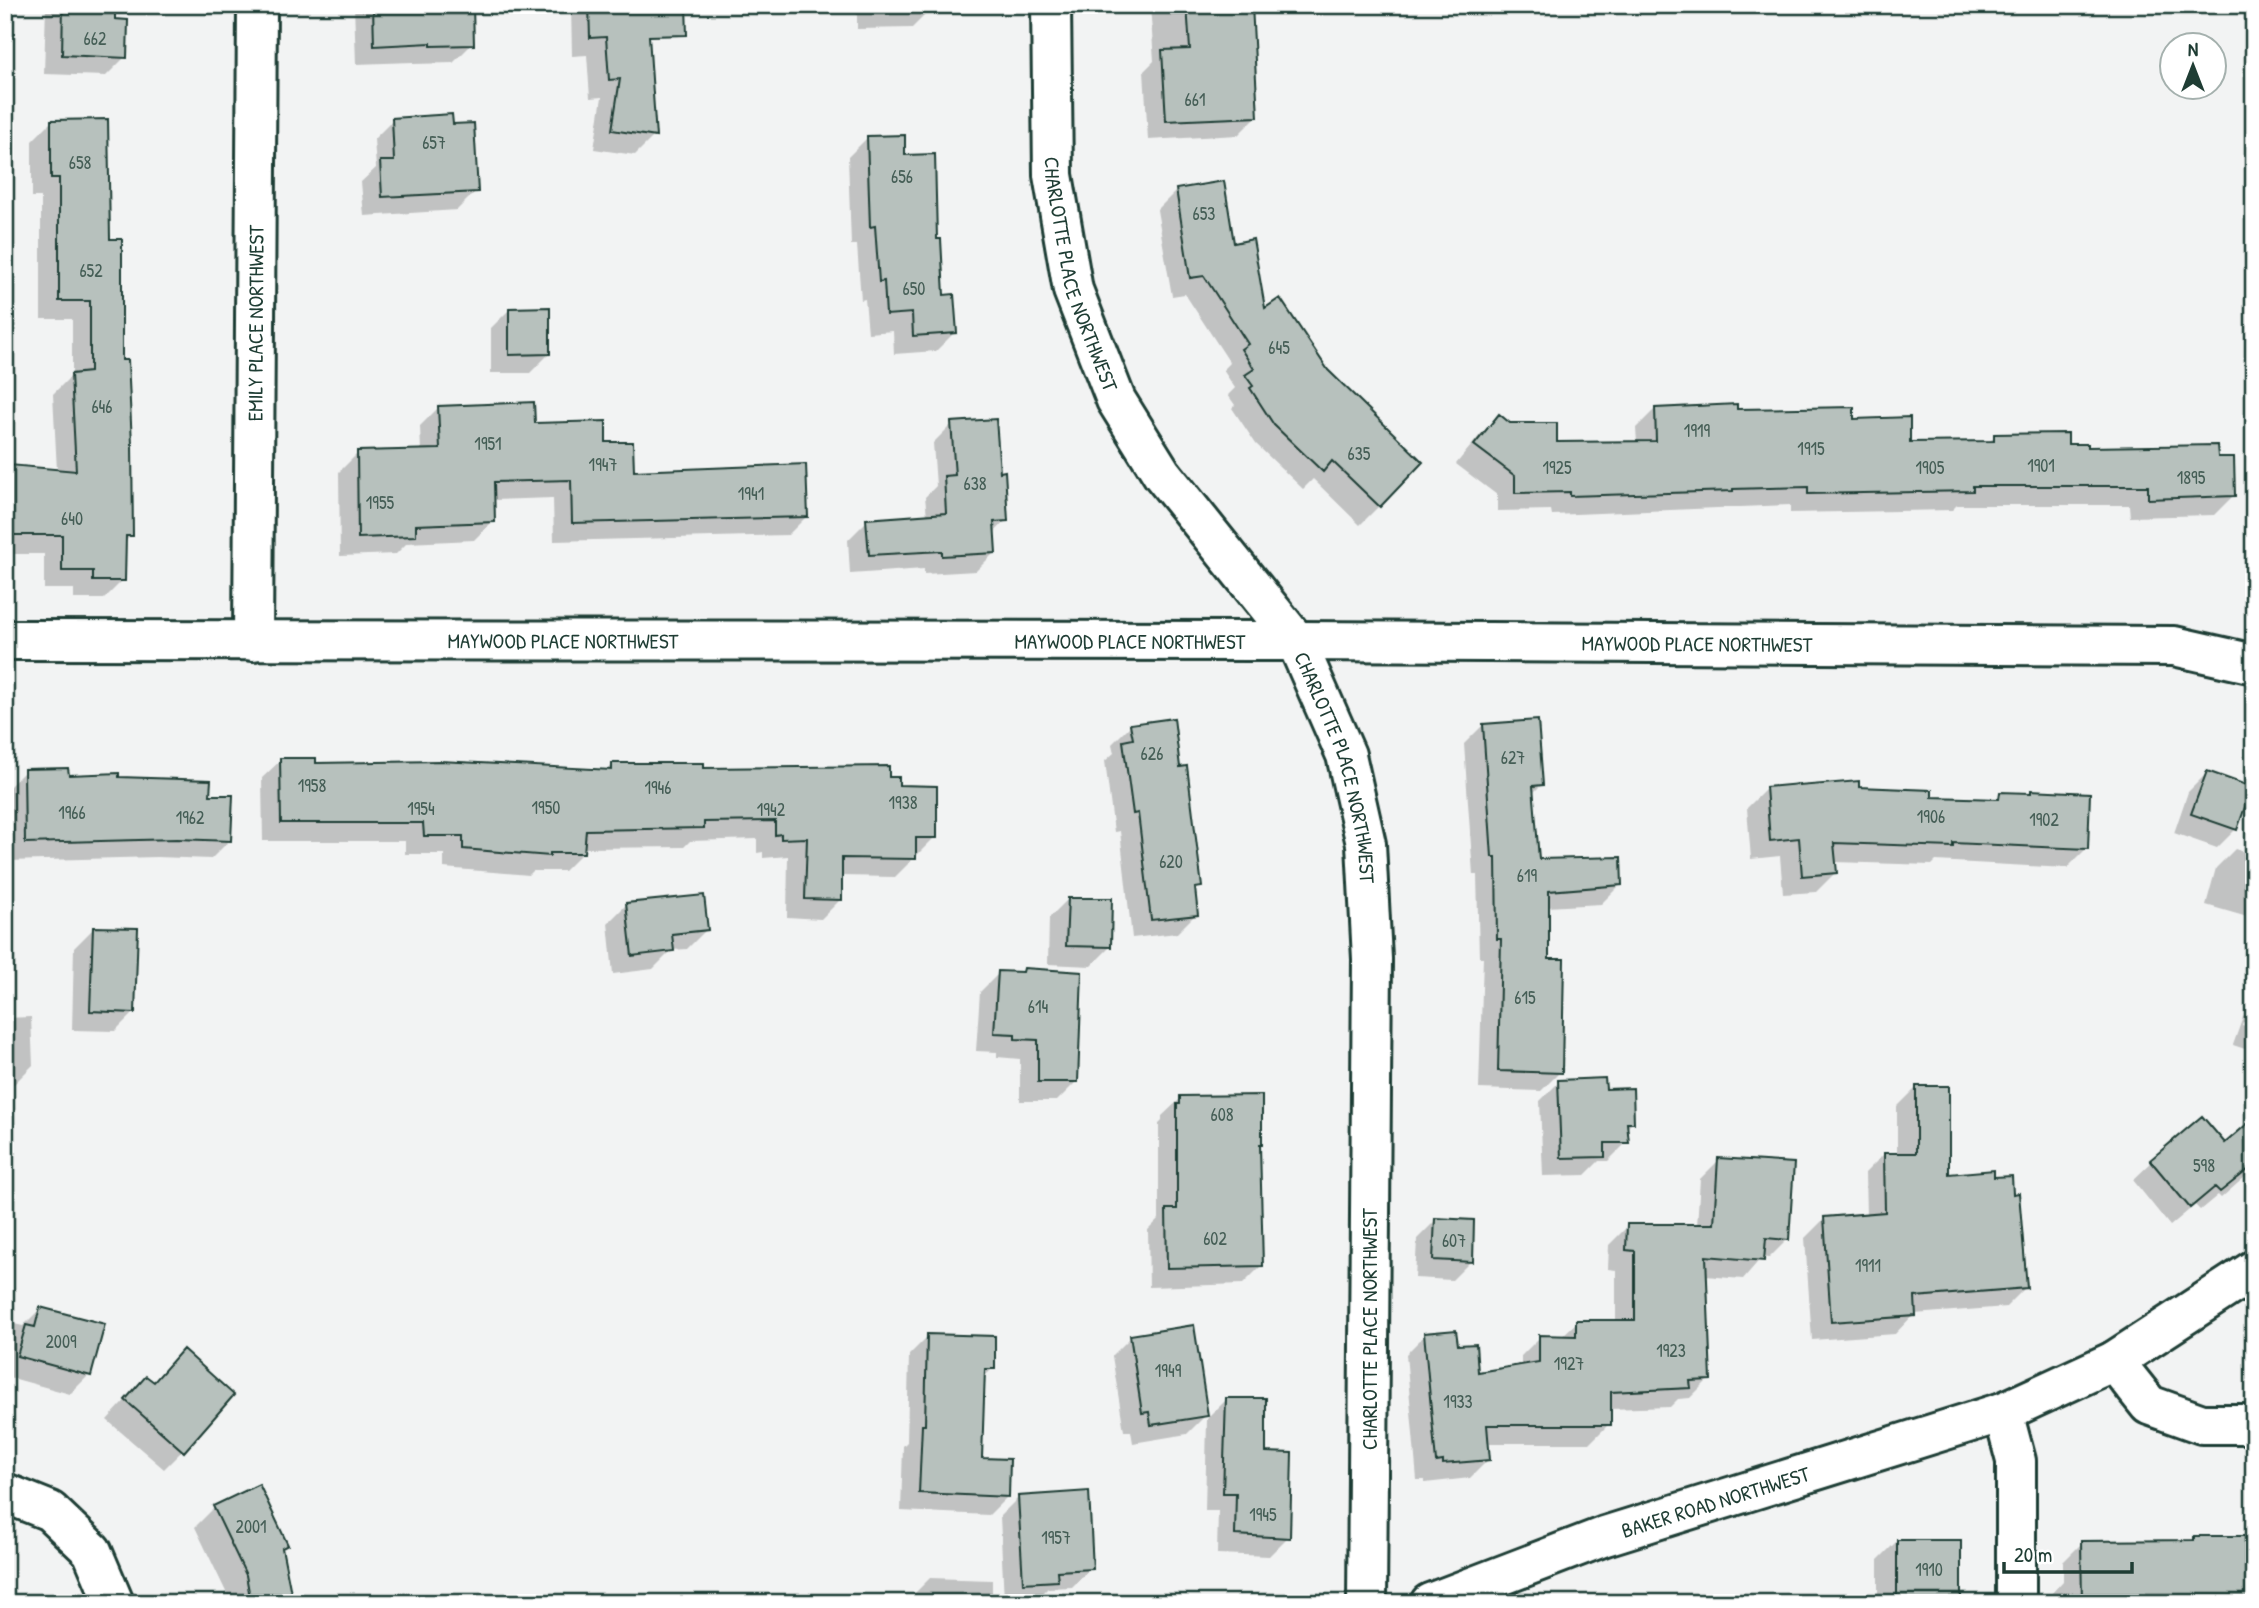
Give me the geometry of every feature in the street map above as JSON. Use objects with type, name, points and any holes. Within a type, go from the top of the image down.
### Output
[{"type":"street","name":"EMILY PLACE NORTHWEST","points":[[253,640],[257,5]]},
{"type":"street","name":"CHARLOTTE PLACE NORTHWEST","points":[[1051,5],[1053,175],[1073,290],[1116,400],[1156,464],[1296,641],[1346,755],[1366,844],[1372,959],[1367,1603]]},
{"type":"street","name":"MAYWOOD PLACE NORTHWEST","points":[[5,640],[1296,641],[2174,646],[2254,664]]},
{"type":"street","name":"BAKER ROAD NORTHWEST","points":[[1430,1603],[1605,1536],[2003,1412],[2114,1361],[2254,1270]]},
{"type":"street","points":[[2114,1361],[2149,1405],[2202,1424],[2254,1424]]},
{"type":"street","points":[[2003,1412],[2016,1461],[2016,1603]]},
{"type":"street","points":[[5,1493],[50,1511],[92,1551],[114,1603]]},
{"type":"building","points":[[63,5],[115,5],[115,19],[128,20],[127,58],[62,55]]},
{"type":"building","points":[[373,5],[473,5],[474,45],[431,46],[431,43],[374,46]]},
{"type":"building","points":[[589,5],[686,5],[687,35],[649,36],[656,137],[612,130],[620,79],[609,80],[606,37],[590,38]]},
{"type":"building","points":[[1187,5],[1252,5],[1258,117],[1166,121],[1162,50],[1190,49]]},
{"type":"building","points":[[452,114],[453,124],[474,123],[478,192],[382,197],[380,161],[394,161],[392,118]]},
{"type":"building","points":[[108,119],[110,239],[122,239],[122,360],[128,360],[132,444],[133,536],[126,536],[125,581],[93,581],[93,571],[62,571],[62,535],[11,535],[10,465],[76,471],[71,374],[90,372],[90,301],[59,301],[59,178],[51,178],[51,120]]},
{"type":"building","points":[[905,135],[905,155],[935,154],[937,239],[941,239],[944,295],[954,294],[957,333],[913,336],[912,313],[886,315],[884,281],[879,282],[875,226],[870,227],[867,136]]},
{"type":"building","points":[[1224,181],[1234,243],[1253,239],[1265,308],[1280,298],[1328,370],[1423,462],[1380,507],[1332,461],[1323,472],[1274,425],[1250,388],[1253,386],[1245,375],[1254,369],[1241,349],[1248,344],[1204,276],[1190,278],[1176,189]]},
{"type":"building","points":[[550,307],[550,354],[509,355],[509,308]]},
{"type":"building","points":[[534,402],[535,423],[606,421],[606,442],[633,442],[634,471],[806,464],[808,517],[572,523],[571,480],[494,482],[495,522],[416,525],[416,536],[358,538],[357,451],[440,449],[438,406]]},
{"type":"building","points":[[1737,404],[1737,409],[1854,407],[1854,419],[1910,417],[1910,442],[1994,441],[1994,434],[2068,433],[2068,444],[2088,444],[2088,447],[2217,445],[2218,457],[2234,457],[2235,496],[2148,499],[2148,486],[1973,486],[1973,491],[1808,494],[1808,487],[1570,496],[1570,492],[1515,493],[1515,476],[1474,445],[1499,414],[1510,423],[1557,423],[1557,442],[1656,441],[1655,408]]},
{"type":"building","points":[[996,419],[1000,472],[1005,471],[1008,521],[994,522],[996,553],[942,556],[942,551],[869,555],[866,519],[946,513],[944,476],[955,475],[951,422]]},
{"type":"building","points":[[1174,718],[1180,767],[1187,766],[1202,887],[1195,888],[1198,915],[1151,920],[1138,813],[1133,814],[1123,741],[1133,739],[1130,724]]},
{"type":"building","points":[[1538,720],[1543,785],[1533,786],[1539,859],[1621,857],[1622,885],[1549,891],[1549,959],[1564,959],[1562,1073],[1498,1071],[1501,939],[1497,939],[1496,857],[1492,857],[1483,724]]},
{"type":"building","points":[[280,758],[316,758],[316,763],[440,761],[612,770],[612,763],[704,763],[704,768],[889,766],[889,777],[899,777],[899,785],[937,786],[937,838],[916,838],[916,859],[842,858],[842,900],[805,899],[807,838],[781,839],[781,834],[775,835],[775,821],[704,822],[704,828],[586,830],[584,853],[550,853],[550,856],[463,849],[463,836],[424,836],[423,823],[281,823]]},
{"type":"building","points":[[68,768],[69,775],[119,773],[119,777],[211,780],[210,795],[233,795],[231,841],[177,839],[25,843],[24,769]]},
{"type":"building","points":[[2207,771],[2252,787],[2237,830],[2191,814]]},
{"type":"building","points":[[1859,781],[1859,787],[1932,790],[1932,797],[1999,799],[2000,792],[2031,793],[2031,790],[2090,793],[2088,849],[1953,843],[1953,847],[1834,843],[1837,873],[1802,876],[1799,838],[1770,841],[1766,787]]},
{"type":"building","points":[[704,895],[708,930],[672,934],[674,951],[632,956],[626,903]]},
{"type":"building","points":[[1068,898],[1112,898],[1111,947],[1066,946]]},
{"type":"building","points":[[93,927],[138,928],[135,1013],[90,1011]]},
{"type":"building","points":[[1024,968],[1082,972],[1078,1082],[1038,1082],[1038,1040],[1015,1039],[1015,1034],[994,1033],[998,971],[1023,972]]},
{"type":"building","points":[[1605,1078],[1606,1089],[1633,1088],[1634,1123],[1627,1123],[1629,1143],[1605,1143],[1605,1157],[1561,1158],[1558,1080]]},
{"type":"building","points":[[1916,1086],[1949,1086],[1949,1174],[1994,1170],[1994,1177],[2012,1176],[2013,1194],[2019,1193],[2027,1288],[1915,1297],[1916,1316],[1831,1322],[1824,1217],[1885,1212],[1884,1153],[1916,1153]]},
{"type":"building","points":[[1262,1095],[1260,1145],[1263,1266],[1167,1268],[1166,1209],[1177,1209],[1177,1104],[1180,1104],[1180,1096]]},
{"type":"building","points":[[2202,1116],[2225,1143],[2254,1118],[2254,1165],[2220,1192],[2215,1187],[2190,1208],[2150,1160]]},
{"type":"building","points":[[1718,1158],[1794,1163],[1789,1240],[1766,1238],[1764,1261],[1706,1256],[1711,1380],[1690,1381],[1691,1388],[1611,1392],[1611,1425],[1487,1425],[1490,1460],[1443,1464],[1443,1461],[1436,1462],[1424,1333],[1456,1330],[1458,1345],[1476,1344],[1478,1372],[1539,1362],[1539,1335],[1576,1336],[1576,1320],[1635,1320],[1635,1251],[1626,1250],[1627,1224],[1714,1224]]},
{"type":"building","points":[[1435,1218],[1474,1220],[1473,1262],[1433,1260]]},
{"type":"building","points":[[40,1307],[105,1324],[91,1376],[17,1356],[26,1325],[35,1327]]},
{"type":"building","points":[[1194,1325],[1208,1416],[1151,1425],[1149,1412],[1142,1413],[1130,1335]]},
{"type":"building","points":[[927,1334],[995,1336],[995,1369],[985,1369],[982,1458],[1010,1459],[1009,1497],[919,1493],[922,1425],[925,1425]]},
{"type":"building","points":[[183,1349],[234,1395],[184,1452],[125,1400],[146,1376],[154,1382]]},
{"type":"building","points":[[1226,1398],[1266,1398],[1266,1452],[1292,1453],[1290,1538],[1235,1535],[1236,1493],[1223,1493]]},
{"type":"building","points":[[259,1484],[288,1545],[282,1548],[293,1603],[251,1603],[246,1575],[213,1506]]},
{"type":"building","points":[[1089,1491],[1093,1569],[1057,1571],[1058,1581],[1023,1583],[1018,1496]]},
{"type":"building","points":[[2194,1536],[2252,1536],[2252,1599],[2227,1599],[2227,1603],[2082,1603],[2081,1541],[2194,1540]]},
{"type":"building","points":[[1897,1540],[1961,1540],[1961,1600],[1946,1600],[1946,1603],[1903,1603],[1903,1599],[1897,1599]]}]
